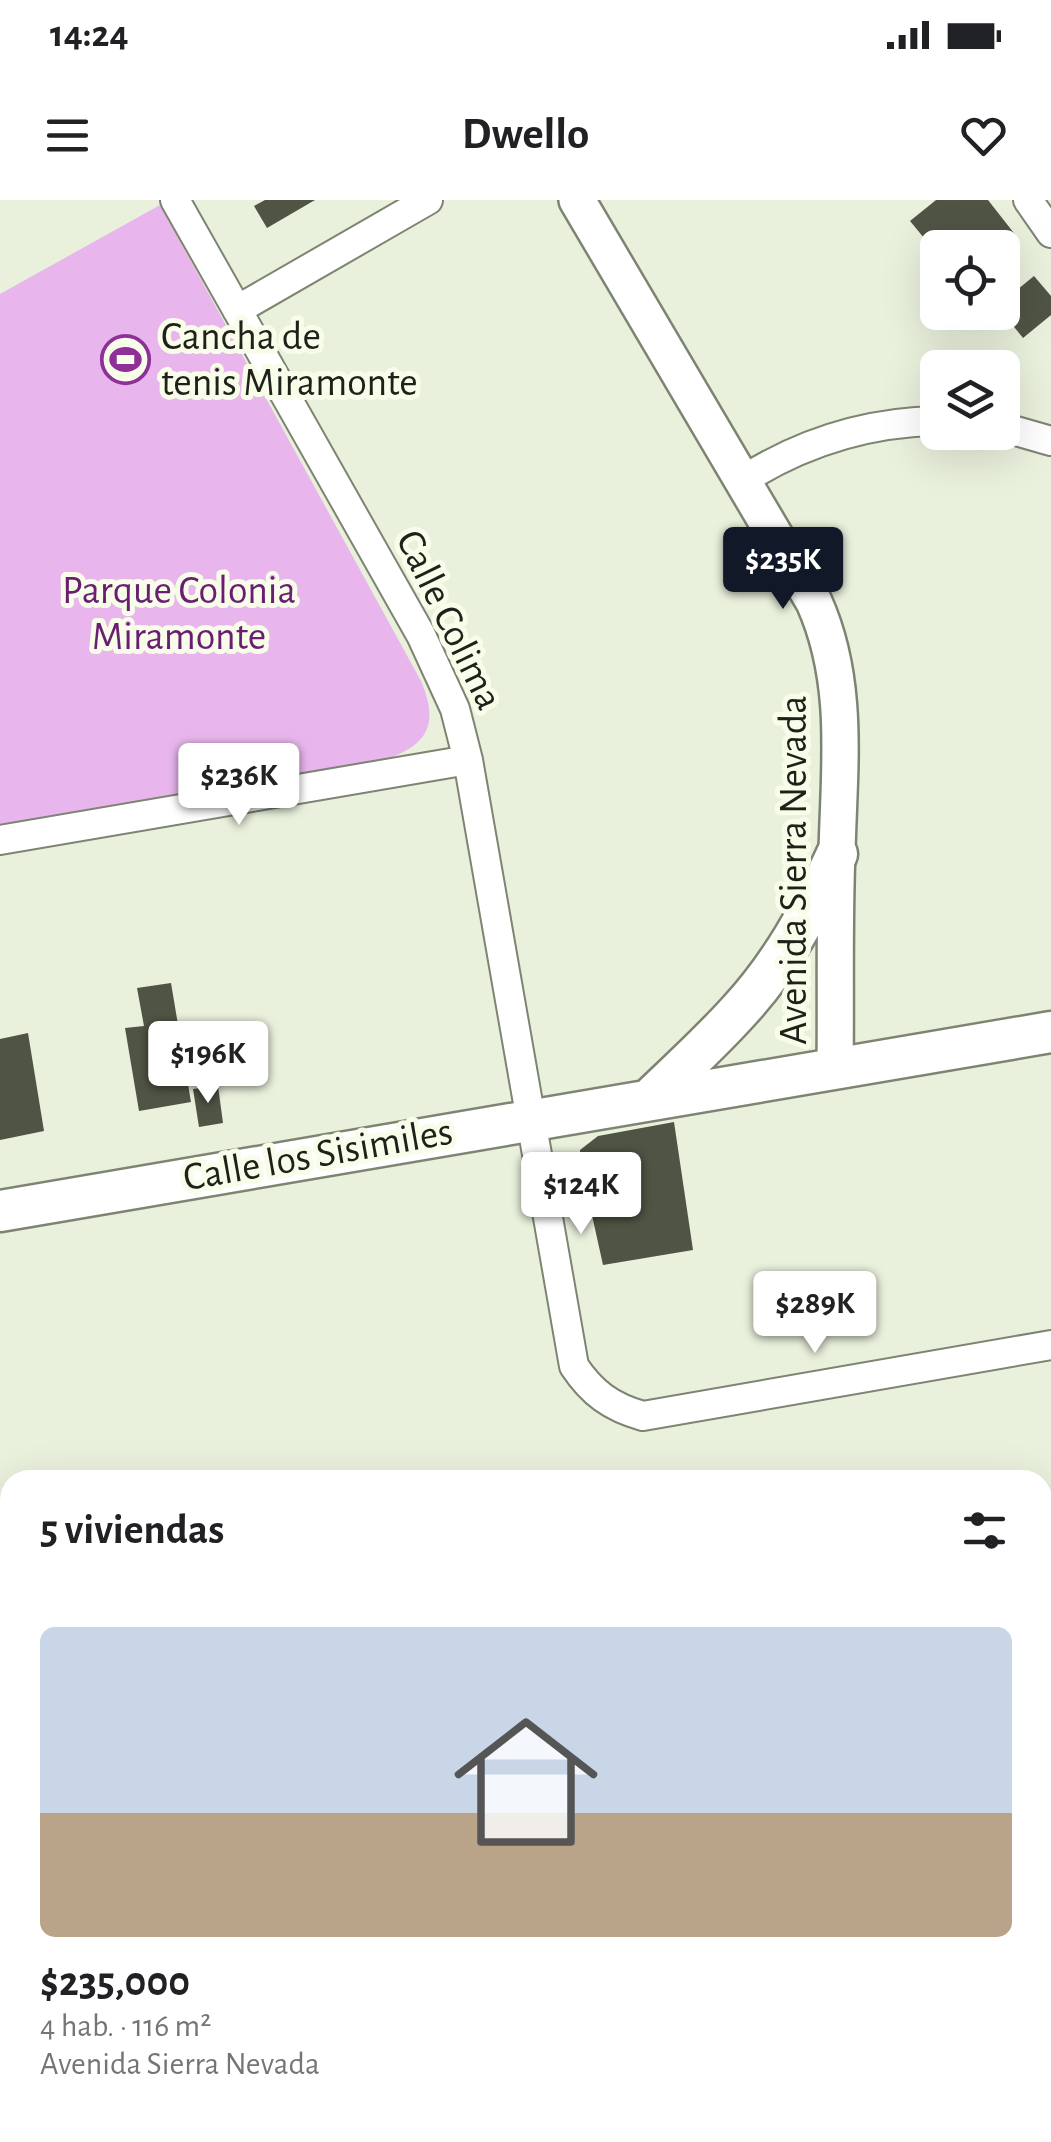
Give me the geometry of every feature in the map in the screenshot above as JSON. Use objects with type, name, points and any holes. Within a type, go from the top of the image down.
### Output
[{"type":"main road","points":[[649,1100],[740,1011],[762,984],[813,907],[836,854]]},
{"type":"main road","name":"Calle los Sisimiles","points":[[0,1210],[1051,1032]]},
{"type":"street","name":"Calle Colima","points":[[175,200],[421,635],[455,709],[468,760],[574,1366],[587,1386],[613,1406],[643,1416],[1051,1345]]},
{"type":"street","points":[[237,310],[428,200]]},
{"type":"street","name":"Avenida Sierra Nevada","points":[[577,200],[814,602],[832,649],[841,735],[836,854],[836,1068]]},
{"type":"street","points":[[1028,200],[1051,233]]},
{"type":"street","points":[[743,480],[824,439],[884,424],[920,421]]},
{"type":"street","points":[[1020,432],[1051,441]]},
{"type":"street","points":[[0,840],[468,760]]},
{"type":"green space","name":"Parque Colonia Miramonte","points":[[160,205],[421,681],[429,720],[425,734],[416,744],[352,770],[0,825],[0,294]]},
{"type":"building","points":[[265,200],[315,200],[267,228],[254,206]]},
{"type":"building","points":[[936,200],[988,200],[1012,230],[920,230],[920,233],[910,221]]},
{"type":"building","points":[[1034,276],[1051,296],[1051,315],[1023,338],[1017,330],[1020,330],[1020,287]]},
{"type":"building","points":[[171,983],[191,1102],[139,1111],[125,1028],[144,1026],[137,988]]},
{"type":"building","points":[[28,1033],[44,1131],[0,1140],[0,1039]]},
{"type":"building","points":[[218,1086],[223,1123],[199,1127],[193,1089]]},
{"type":"building","points":[[674,1122],[693,1250],[603,1265],[580,1150],[598,1136]]},
{"type":"place","name":"Cancha de tenis Miramonte","points":[[126,360]]}]
